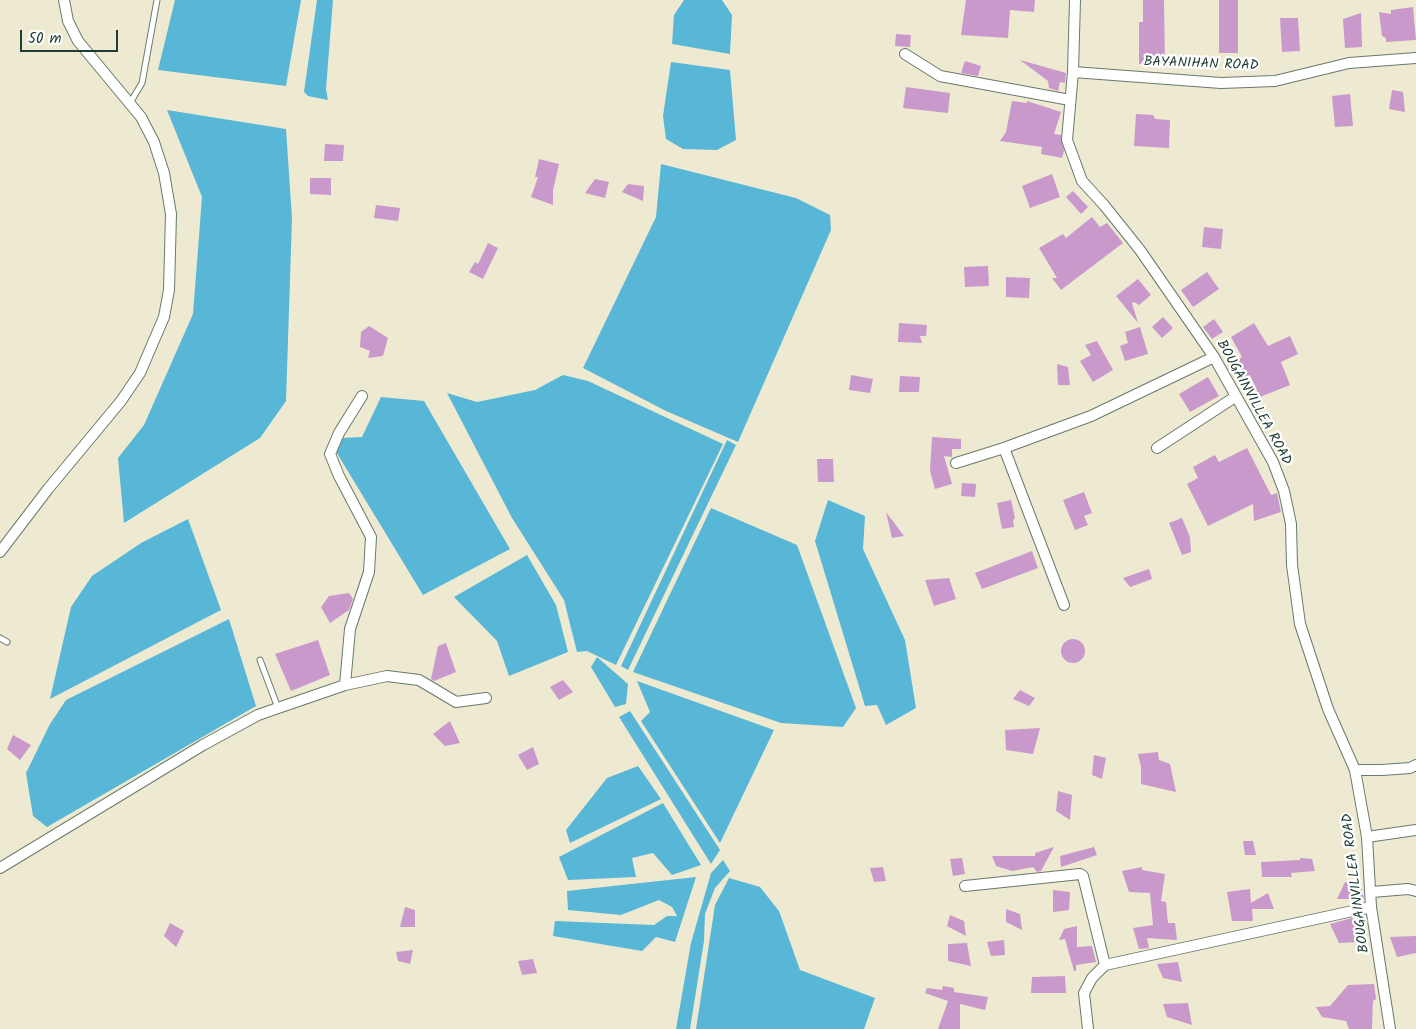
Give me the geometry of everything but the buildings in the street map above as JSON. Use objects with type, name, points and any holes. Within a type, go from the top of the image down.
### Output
[{"type":"street","points":[[0,552],[48,489],[121,401],[140,373],[164,317],[169,290],[171,214],[164,173],[154,142],[141,117],[78,41],[68,22],[64,0]]},
{"type":"street","name":"BOUGAINVILLEA ROAD","points":[[1075,0],[1073,72],[1066,140],[1082,181],[1140,250],[1214,357],[1273,462],[1284,491],[1291,524],[1292,565],[1300,624],[1328,710],[1355,770],[1367,837],[1372,892],[1371,907],[1390,1029]]},
{"type":"street","points":[[905,54],[940,76],[1070,100]]},
{"type":"street","name":"BAYANIHAN ROAD","points":[[1073,72],[1221,83],[1276,81],[1349,63],[1416,58]]},
{"type":"street","points":[[956,463],[1004,448],[1091,416],[1214,357]]},
{"type":"street","points":[[345,685],[350,629],[369,572],[371,537],[339,476],[330,454],[339,433],[362,396]]},
{"type":"street","points":[[1157,448],[1235,397]]},
{"type":"street","points":[[1004,448],[1064,605]]},
{"type":"street","points":[[0,868],[204,745],[258,715],[278,708],[345,685],[387,676],[419,680],[456,702],[486,698]]},
{"type":"street","points":[[1355,770],[1410,768],[1416,765]]},
{"type":"street","points":[[1367,837],[1416,830]]},
{"type":"street","points":[[965,886],[1080,874],[1083,876],[1106,965]]},
{"type":"street","points":[[1372,892],[1408,889],[1416,891]]},
{"type":"street","points":[[1088,1029],[1084,993],[1092,978],[1106,965],[1371,907]]},
{"type":"lane","points":[[130,104],[142,83],[156,0]]},
{"type":"lane","points":[[0,638],[8,642]]},
{"type":"lane","points":[[260,660],[278,708]]},
{"type":"water","points":[[175,0],[301,0],[286,86],[158,70]]},
{"type":"water","points":[[317,0],[333,0],[326,89],[328,100],[308,96],[304,92]]},
{"type":"water","points":[[684,0],[722,0],[732,15],[730,54],[672,44],[674,15]]},
{"type":"water","points":[[671,62],[730,70],[736,140],[717,150],[683,149],[666,139],[663,116]]},
{"type":"water","points":[[167,110],[286,129],[292,218],[286,401],[260,438],[124,523],[118,458],[144,425],[193,314],[202,197]]},
{"type":"water","points":[[661,164],[796,198],[830,215],[831,230],[738,442],[666,411],[583,368],[656,217]]},
{"type":"water","points":[[563,375],[588,381],[723,444],[616,665],[587,651],[577,652],[564,600],[512,518],[447,393],[477,402],[535,390]]},
{"type":"water","points":[[381,397],[424,401],[510,549],[423,595],[335,450],[341,438],[362,437]]},
{"type":"water","points":[[727,440],[736,445],[628,670],[621,666]]},
{"type":"water","points":[[828,500],[865,516],[863,549],[905,640],[916,708],[886,725],[877,705],[865,706],[815,541]]},
{"type":"water","points":[[711,508],[797,545],[856,708],[843,727],[781,723],[633,672]]},
{"type":"water","points":[[188,519],[221,610],[50,699],[71,607],[92,576],[141,543]]},
{"type":"water","points":[[527,555],[556,605],[568,652],[509,676],[497,641],[454,597]]},
{"type":"water","points":[[229,619],[256,706],[47,827],[33,816],[26,773],[50,724],[66,700]]},
{"type":"water","points":[[597,657],[628,684],[626,704],[615,707],[591,667]]},
{"type":"water","points":[[637,681],[774,730],[720,843],[641,721],[650,712]]},
{"type":"water","points":[[630,711],[720,850],[711,864],[619,717]]},
{"type":"water","points":[[638,766],[661,799],[570,843],[566,830],[607,778]]},
{"type":"water","points":[[663,803],[701,865],[672,875],[653,853],[632,858],[636,877],[568,880],[559,857]]},
{"type":"water","points":[[723,860],[730,871],[715,888],[705,914],[704,941],[690,1029],[676,1029],[691,943],[711,873]]},
{"type":"water","points":[[696,877],[675,942],[656,937],[642,951],[553,936],[555,921],[654,925],[667,916],[677,916],[672,907],[659,900],[621,915],[568,910],[567,891]]},
{"type":"water","points":[[729,878],[760,887],[779,911],[800,970],[875,998],[864,1029],[696,1029],[715,905]]}]
